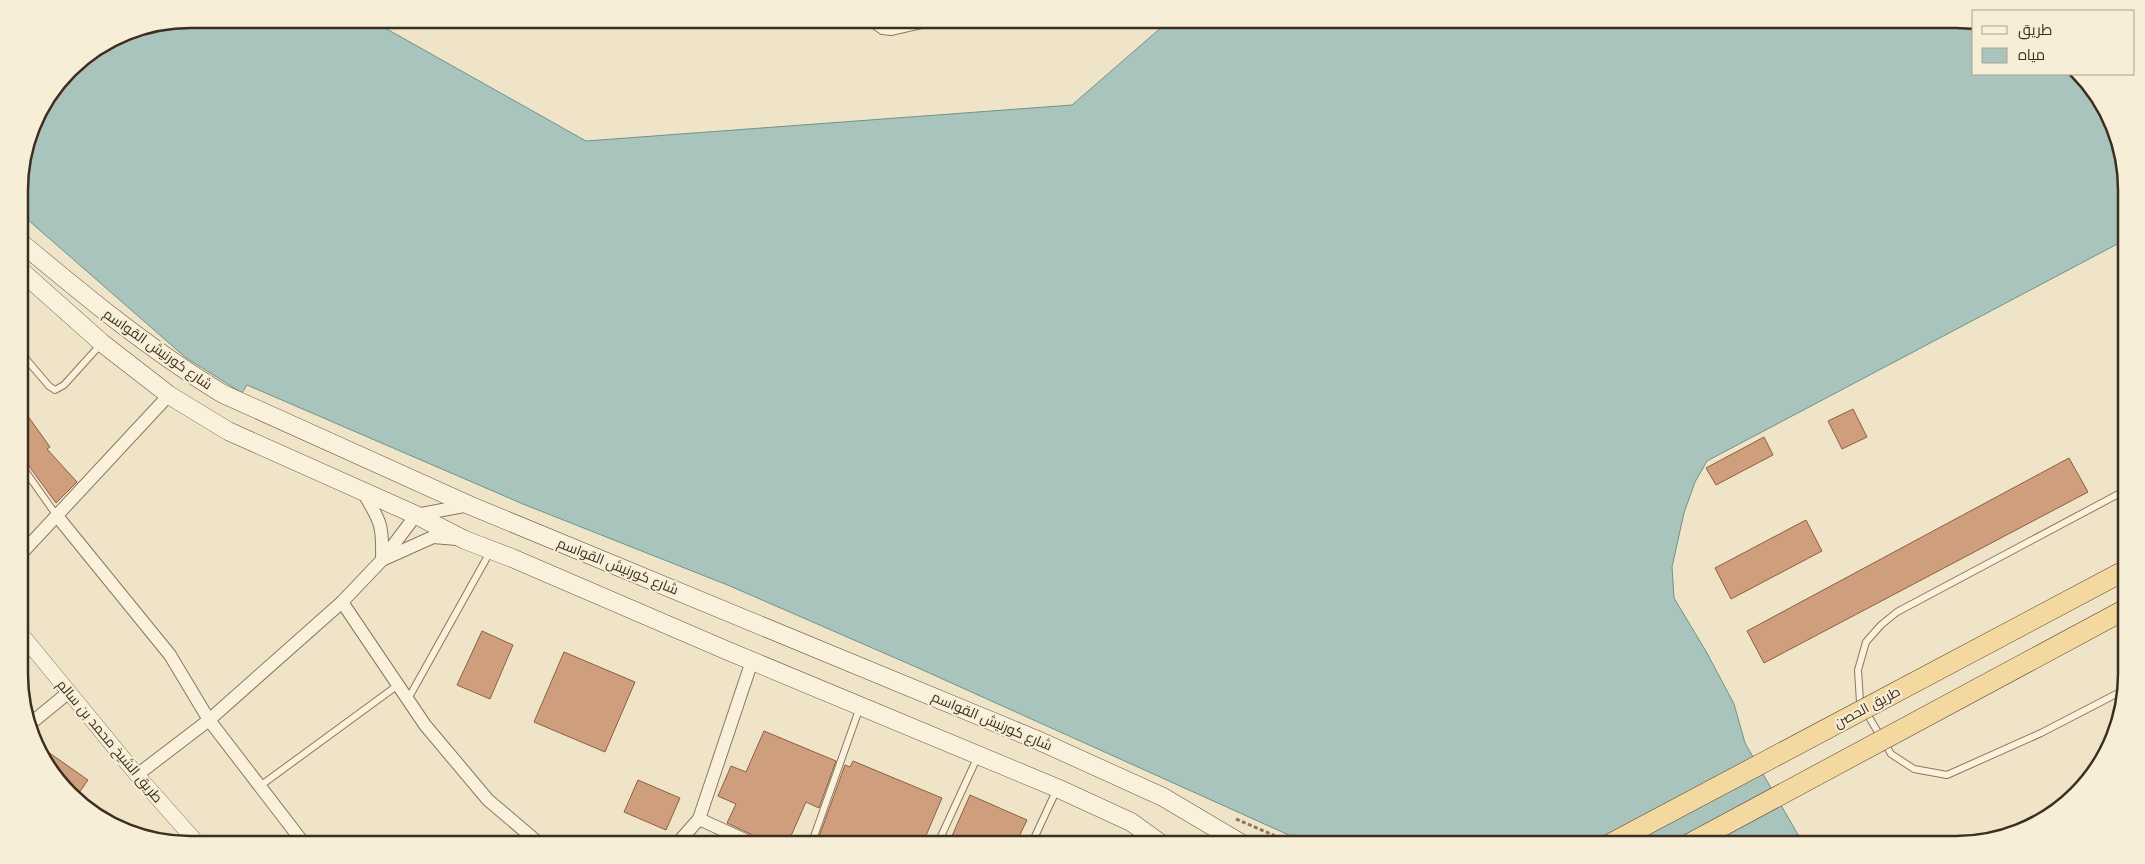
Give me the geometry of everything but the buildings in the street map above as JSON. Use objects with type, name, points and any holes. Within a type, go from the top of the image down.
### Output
[{"type":"main road","name":"شارع كورنيش القواسم","points":[[28,248],[120,324],[186,372],[223,394],[469,504],[1035,739],[1163,797],[1229,836]]},
{"type":"main road","name":"شارع كورنيش القواسم","points":[[28,277],[102,343],[169,395],[228,431],[416,515],[465,540],[1057,788],[1131,822],[1150,836]]},
{"type":"main road","name":"طريق الحصن","points":[[1625,836],[2118,574]]},
{"type":"main road","points":[[1704,836],[2118,613]]},
{"type":"street","points":[[28,547],[169,395]]},
{"type":"street","points":[[363,492],[379,519],[382,532],[382,560]]},
{"type":"street","points":[[137,775],[209,720],[342,602],[382,560],[416,515],[469,504]]},
{"type":"street","points":[[57,516],[170,655],[209,720],[298,836]]},
{"type":"street","points":[[382,560],[433,538],[465,540]]},
{"type":"street","points":[[342,602],[425,725],[488,800],[531,836]]},
{"type":"street","name":"طريق الشيخ محمد بن سالم","points":[[28,642],[189,836]]},
{"type":"street","points":[[684,836],[699,819],[752,661]]},
{"type":"street","points":[[34,720],[69,692]]},
{"type":"street","points":[[699,819],[736,836]]},
{"type":"lane","points":[[878,28],[882,31],[891,32],[904,28]]},
{"type":"lane","points":[[28,361],[49,386],[55,390],[64,385],[102,343]]},
{"type":"lane","points":[[28,475],[57,516]]},
{"type":"lane","points":[[2116,694],[2041,734],[1947,775],[1914,769],[1891,754],[1860,702],[1858,670],[1866,642],[1881,625],[1897,612],[2118,494]]},
{"type":"lane","points":[[408,699],[491,550]]},
{"type":"lane","points":[[259,787],[398,686]]},
{"type":"lane","points":[[814,836],[860,706]]},
{"type":"lane","points":[[941,836],[979,755]]},
{"type":"lane","points":[[1036,836],[1057,788]]},
{"type":"water","points":[[179,28],[385,28],[586,141],[1072,105],[1161,28],[1972,29],[1972,75],[2070,75],[2096,108],[2105,127],[2112,147],[2118,189],[2118,244],[1707,461],[1695,482],[1684,513],[1672,567],[1674,598],[1707,653],[1734,704],[1745,743],[1799,836],[1291,836],[916,667],[730,586],[523,504],[247,385],[242,393],[185,357],[28,220],[28,179],[33,147],[49,108],[61,91],[83,68],[108,49],[147,33]]}]
